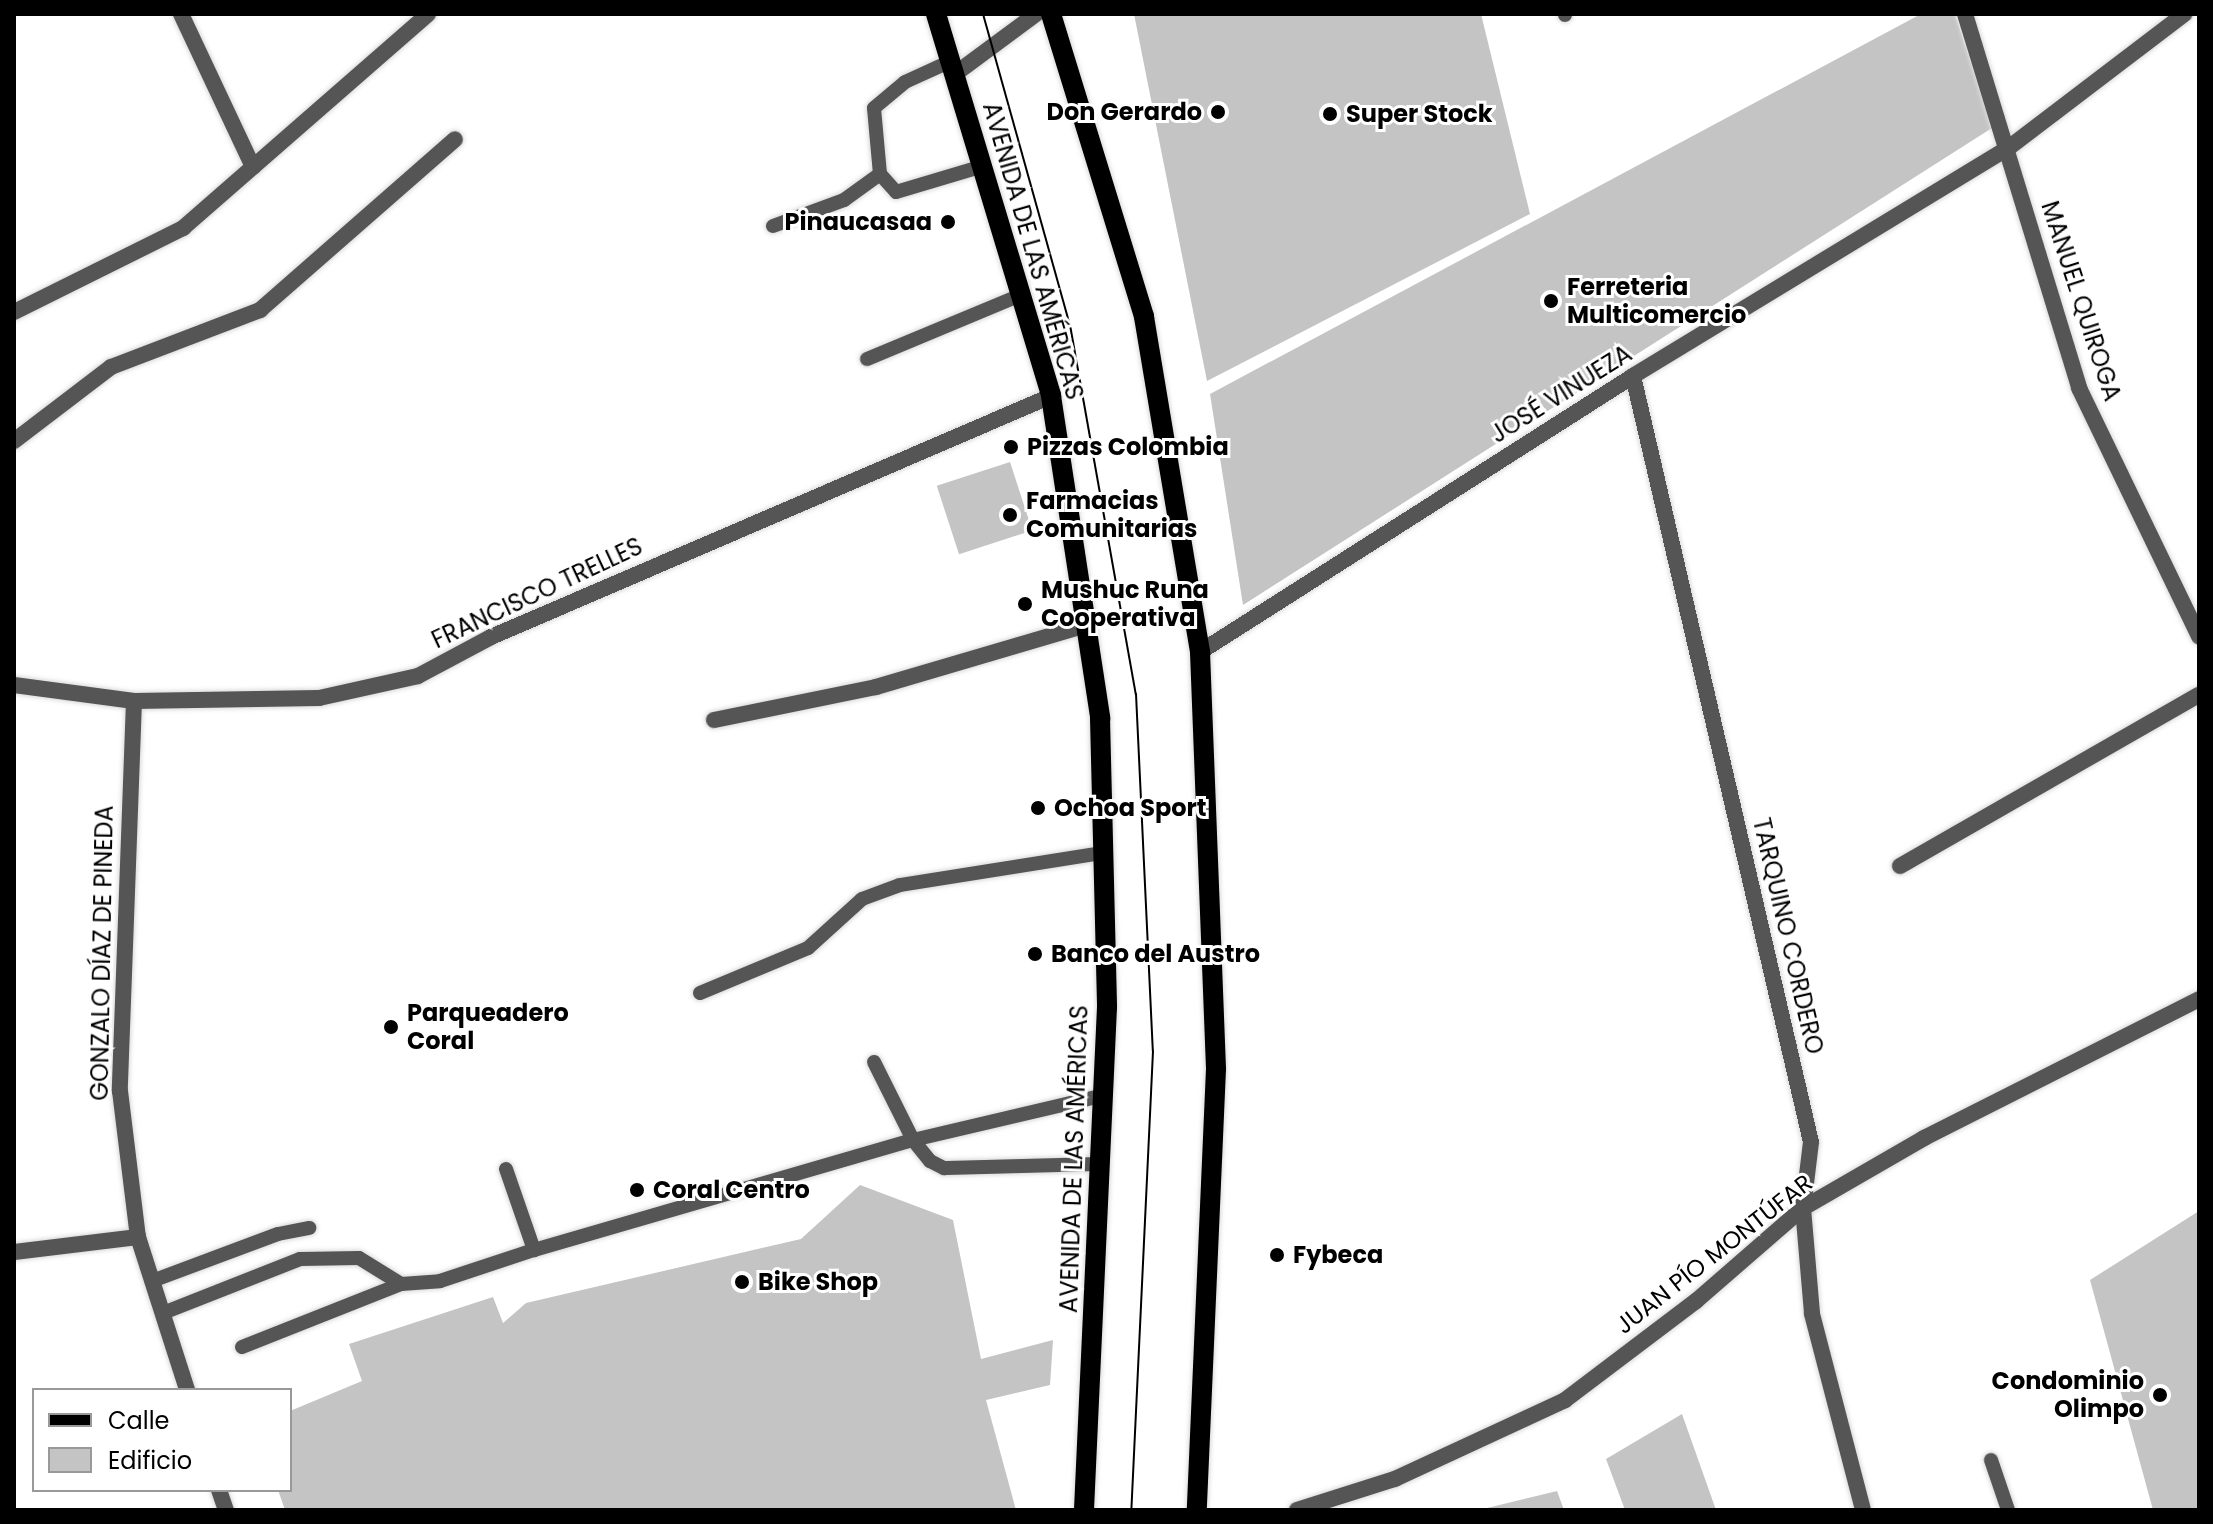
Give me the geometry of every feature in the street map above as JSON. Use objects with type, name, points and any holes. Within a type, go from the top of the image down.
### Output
[{"type":"main road","name":"AVENIDA DE LAS AMÉRICAS","points":[[936,14],[1051,396],[1100,718],[1107,1007],[1100,1096],[1100,1164],[1084,1510]]},
{"type":"main road","points":[[1051,14],[1144,317],[1200,652],[1216,1069],[1197,1510]]},
{"type":"street","points":[[181,14],[253,167]]},
{"type":"street","points":[[14,312],[183,228],[428,14]]},
{"type":"street","points":[[953,68],[1036,14]]},
{"type":"street","name":"MANUEL QUIROGA","points":[[1965,14],[2079,388],[2199,636]]},
{"type":"street","name":"JOSÉ VINUEZA","points":[[1200,652],[1633,376],[2007,149],[2184,14]]},
{"type":"street","points":[[14,441],[111,367],[260,310],[455,139]]},
{"type":"street","name":"TARQUINO CORDERO","points":[[1633,376],[1811,1142],[1803,1208],[1812,1314],[1863,1510]]},
{"type":"street","name":"FRANCISCO TRELLES","points":[[14,685],[134,701],[319,698],[418,676],[520,624],[1051,396]]},
{"type":"street","points":[[714,720],[876,687],[1086,625]]},
{"type":"street","points":[[1900,866],[2199,695]]},
{"type":"street","name":"GONZALO DÍAZ DE PINEDA","points":[[134,701],[120,1091],[138,1237],[186,1388]]},
{"type":"street","name":"JUAN PÍO MONTÚFAR","points":[[1297,1510],[1395,1479],[1565,1400],[1696,1301],[1803,1208],[1924,1138],[2199,999]]},
{"type":"street","points":[[14,1252],[138,1237]]},
{"type":"lane","points":[[953,68],[905,82],[874,108],[880,174],[896,192],[983,166]]},
{"type":"lane","points":[[773,226],[844,200],[880,174]]},
{"type":"lane","points":[[867,359],[1021,295]]},
{"type":"lane","points":[[700,993],[808,948],[862,899],[900,885],[1103,853]]},
{"type":"lane","points":[[874,1062],[913,1140],[930,1161],[944,1168],[1100,1164]]},
{"type":"lane","points":[[242,1347],[401,1284],[440,1281],[534,1250],[913,1140],[1100,1096]]},
{"type":"lane","points":[[506,1169],[534,1250]]},
{"type":"lane","points":[[152,1281],[278,1234],[309,1228]]},
{"type":"lane","points":[[163,1313],[221,1286],[325,1255],[359,1258],[401,1284]]},
{"type":"lane","points":[[1991,1460],[2008,1510]]},
{"type":"building","name":"Super Stock","points":[[1134,14],[1481,14],[1530,214],[1207,381]]},
{"type":"building","name":"Ferreteria Multicomercio","points":[[1921,14],[1955,14],[1992,128],[1243,605],[1210,394]]},
{"type":"building","points":[[1010,462],[1032,530],[959,554],[937,486]]},
{"type":"building","points":[[860,1185],[953,1220],[981,1359],[1053,1340],[1050,1385],[986,1400],[1016,1510],[285,1510],[279,1492],[292,1492],[292,1410],[362,1381],[349,1344],[493,1297],[503,1323],[526,1303],[801,1239]]},
{"type":"building","name":"Condominio Olimpo","points":[[2199,1211],[2199,1510],[2153,1510],[2090,1280]]},
{"type":"building","points":[[1682,1414],[1716,1510],[1625,1510],[1606,1459]]},
{"type":"building","points":[[1557,1491],[1564,1510],[1483,1510],[1483,1509]]},
{"type":"tram line","points":[[983,14],[1070,325],[1136,694],[1153,1051],[1131,1510]]},
{"type":"place","name":"Don Gerardo","points":[[1218,112]]},
{"type":"place","name":"Super Stock","points":[[1330,114]]},
{"type":"place","name":"Pinaucasaa","points":[[948,222]]},
{"type":"place","name":"Ferreteria Multicomercio","points":[[1551,301]]},
{"type":"place","name":"Pizzas Colombia","points":[[1011,447]]},
{"type":"place","name":"Farmacias Comunitarias","points":[[1010,515]]},
{"type":"place","name":"Mushuc Runa Cooperativa","points":[[1025,604]]},
{"type":"place","name":"Ochoa Sport","points":[[1038,808]]},
{"type":"place","name":"Banco del Austro","points":[[1035,954]]},
{"type":"place","name":"Parqueadero Coral","points":[[391,1027]]},
{"type":"place","name":"Coral Centro","points":[[637,1190]]},
{"type":"place","name":"Fybeca","points":[[1277,1255]]},
{"type":"place","name":"Bike Shop","points":[[742,1282]]},
{"type":"place","name":"Condominio Olimpo","points":[[2160,1395]]}]
